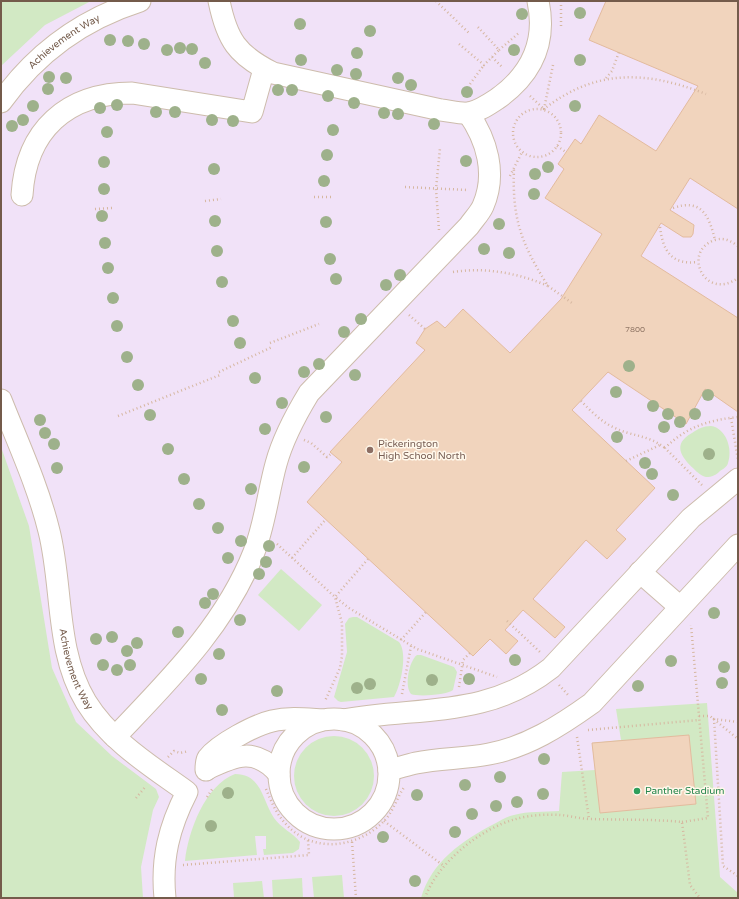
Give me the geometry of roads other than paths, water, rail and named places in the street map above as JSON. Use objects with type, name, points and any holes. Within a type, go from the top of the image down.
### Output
[{"type":"street","name":"Achievement Way","points":[[1,102],[15,83],[56,44],[98,17],[140,1]]},
{"type":"street","points":[[219,1],[224,23],[231,39],[241,52],[255,64],[264,69],[273,73],[424,106],[468,113],[486,107],[504,94],[522,77],[534,56],[540,37],[542,18],[538,1]]},
{"type":"street","points":[[22,195],[30,152],[38,137],[48,124],[80,102],[115,93],[132,93],[252,112],[264,69]]},
{"type":"street","points":[[115,737],[191,656],[216,622],[235,590],[254,552],[263,523],[276,465],[285,438],[296,413],[309,393],[469,226],[483,206],[490,183],[490,161],[476,124],[468,113]]},
{"type":"street","name":"Achievement Way","points":[[1,400],[37,492],[50,532],[70,663],[85,700],[115,737],[187,792]]},
{"type":"street","points":[[206,770],[207,760],[218,748],[253,729],[272,721],[453,708],[476,704],[517,690],[550,668],[691,518],[738,479]]},
{"type":"street","points":[[389,770],[416,763],[490,754],[520,745],[545,734],[582,721],[592,703],[738,545]]},
{"type":"street","points":[[640,572],[680,607]]},
{"type":"street","points":[[330,716],[361,726],[375,738],[385,753],[389,770],[387,789],[380,805],[367,818],[351,827],[333,829],[316,826],[300,818],[288,804],[280,788],[279,774],[283,752],[293,737],[308,726],[330,716]]},
{"type":"street","points":[[165,898],[165,853],[169,832],[177,811],[187,792],[206,770],[232,757],[250,755],[270,762],[279,774]]},
{"type":"place","name":"Pickerington High School North","points":[[370,450]]},
{"type":"place","name":"Panther Stadium","points":[[637,791]]}]
